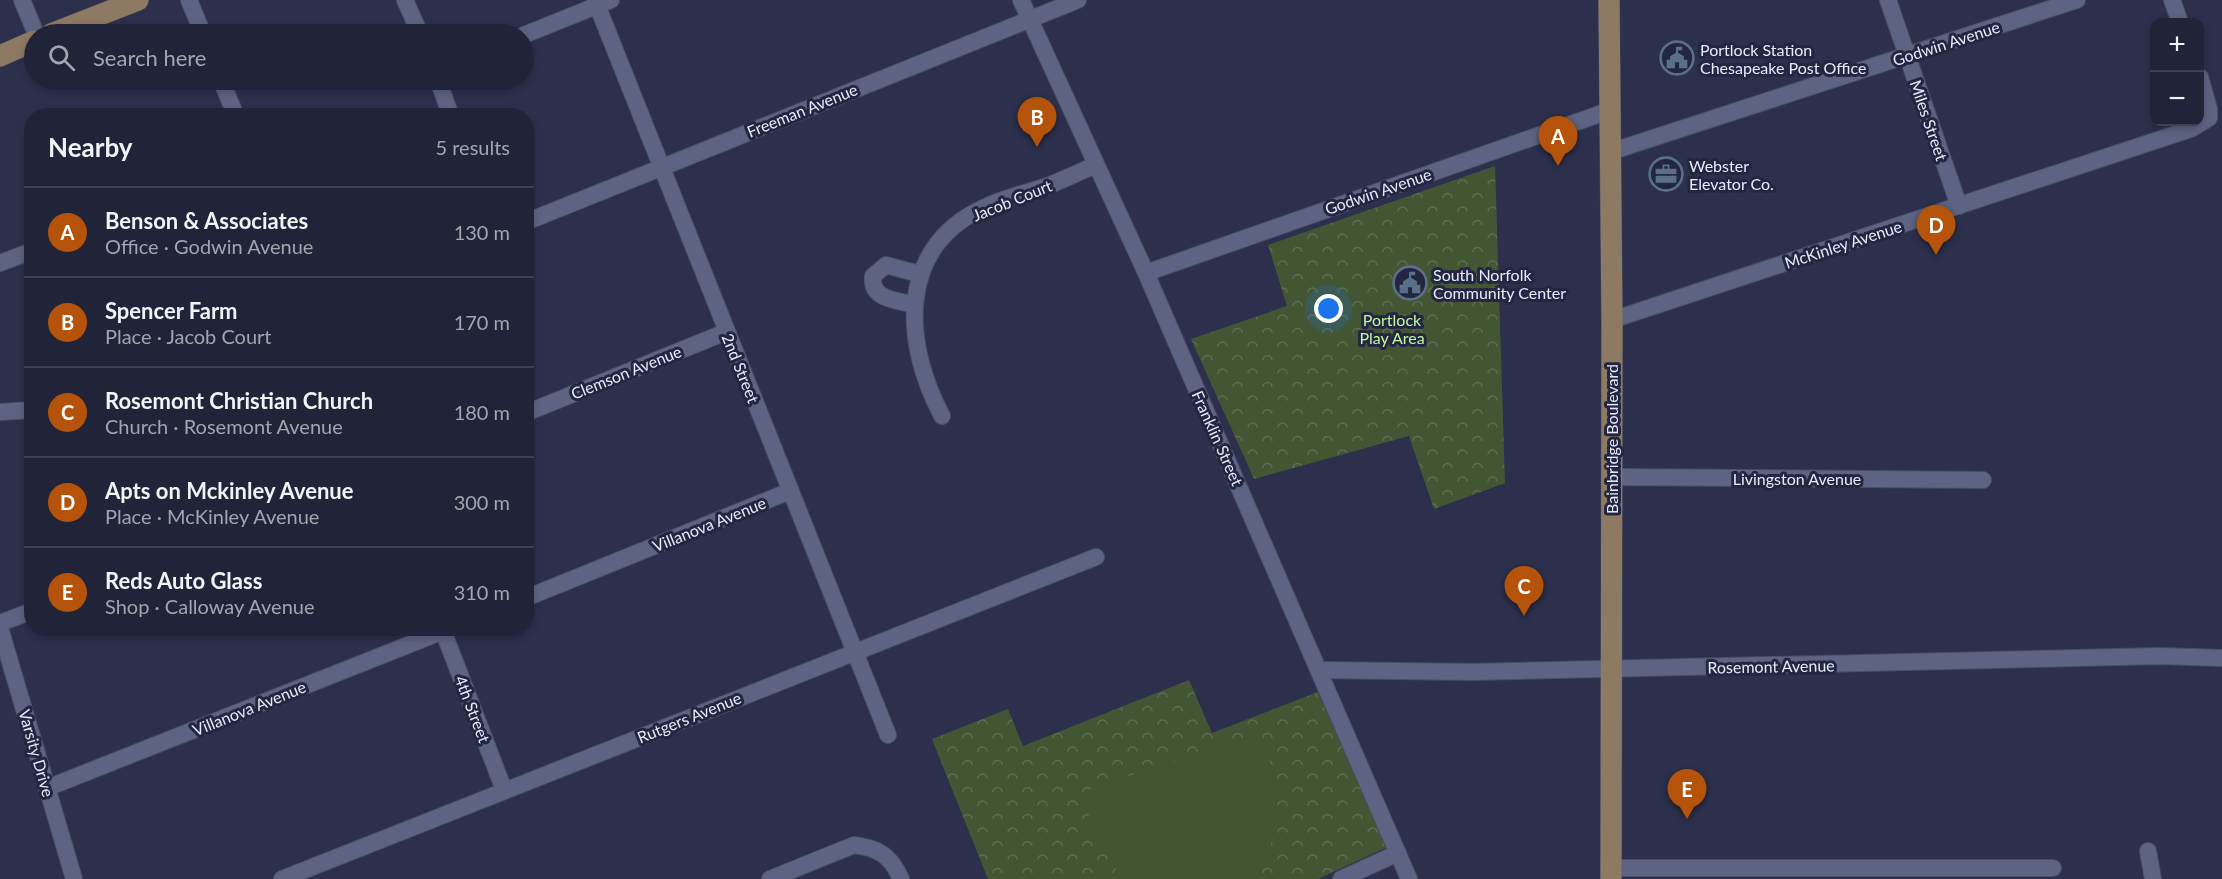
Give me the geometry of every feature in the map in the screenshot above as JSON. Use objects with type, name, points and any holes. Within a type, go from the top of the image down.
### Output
[{"type":"main road","points":[[77,24],[138,0]]},
{"type":"main road","name":"Bainbridge Boulevard","points":[[1609,0],[1612,320],[1611,874]]},
{"type":"main road","points":[[0,56],[24,45]]},
{"type":"street","points":[[22,0],[32,24]]},
{"type":"street","points":[[189,0],[199,24]]},
{"type":"street","points":[[405,0],[416,24]]},
{"type":"street","name":"Franklin Street","points":[[1021,0],[1146,273],[1409,879]]},
{"type":"street","name":"Freeman Avenue","points":[[534,219],[1078,0]]},
{"type":"street","name":"Miles Street","points":[[1888,0],[1959,206]]},
{"type":"street","name":"Godwin Avenue","points":[[1611,152],[2077,0]]},
{"type":"street","points":[[2172,0],[2179,18]]},
{"type":"street","points":[[534,31],[601,2]]},
{"type":"street","name":"2nd Street","points":[[601,2],[661,168],[888,735]]},
{"type":"street","points":[[225,90],[233,108]]},
{"type":"street","points":[[442,90],[448,108]]},
{"type":"street","name":"McKinley Avenue","points":[[2204,94],[2209,110],[2209,118],[2204,121]]},
{"type":"street","name":"Godwin Avenue","points":[[1146,273],[1611,110]]},
{"type":"street","name":"McKinley Avenue","points":[[1612,320],[2196,126]]},
{"type":"street","name":"Jacob Court","points":[[942,416],[922,372],[916,344],[915,305],[919,274],[929,253],[944,236],[980,209],[1096,165]]},
{"type":"street","points":[[0,263],[24,254]]},
{"type":"street","points":[[915,305],[882,297],[875,290],[873,276],[886,265],[919,274]]},
{"type":"street","name":"Clemson Avenue","points":[[534,410],[726,332]]},
{"type":"street","points":[[0,412],[24,410]]},
{"type":"street","name":"Livingston Avenue","points":[[1611,477],[1983,480]]},
{"type":"street","name":"Villanova Avenue","points":[[534,595],[790,491]]},
{"type":"street","name":"Rutgers Avenue","points":[[282,879],[1096,557]]},
{"type":"street","points":[[0,623],[24,614]]},
{"type":"street","name":"Varsity Drive","points":[[0,628],[74,879]]},
{"type":"street","name":"Villanova Avenue","points":[[47,788],[430,636]]},
{"type":"street","name":"4th Street","points":[[447,636],[504,790]]},
{"type":"street","name":"Rosemont Avenue","points":[[1320,670],[1612,669],[2160,656],[2222,658]]},
{"type":"street","points":[[770,879],[854,845],[883,852],[894,864],[901,879]]},
{"type":"street","points":[[2148,851],[2153,879]]},
{"type":"street","points":[[1341,879],[1398,853]]},
{"type":"street","points":[[1611,874],[2053,868]]},
{"type":"green space","name":"Portlock Play Area","points":[[1495,166],[1505,483],[1434,509],[1409,436],[1254,479],[1191,339],[1287,306],[1268,245]]},
{"type":"green space","points":[[1189,680],[1212,733],[1318,692],[1387,847],[1318,879],[988,879],[932,739],[1008,709],[1023,746]]},
{"type":"green space","points":[[1261,733],[1277,786],[1271,845],[1258,879],[1121,879],[1084,805],[1092,788]]},
{"type":"place","name":"Portlock Station Chesapeake Post Office","points":[[1677,58]]},
{"type":"place","name":"Spencer Farm","points":[[1037,147]]},
{"type":"place","name":"Benson & Associates","points":[[1558,166]]},
{"type":"place","name":"Webster Elevator Co.","points":[[1666,174]]},
{"type":"place","name":"Apts on Mckinley Avenue","points":[[1936,255]]},
{"type":"place","name":"South Norfolk Community Center","points":[[1410,283]]},
{"type":"place","name":"Rosemont Christian Church","points":[[1524,616]]},
{"type":"place","name":"Reds Auto Glass","points":[[1687,819]]}]
